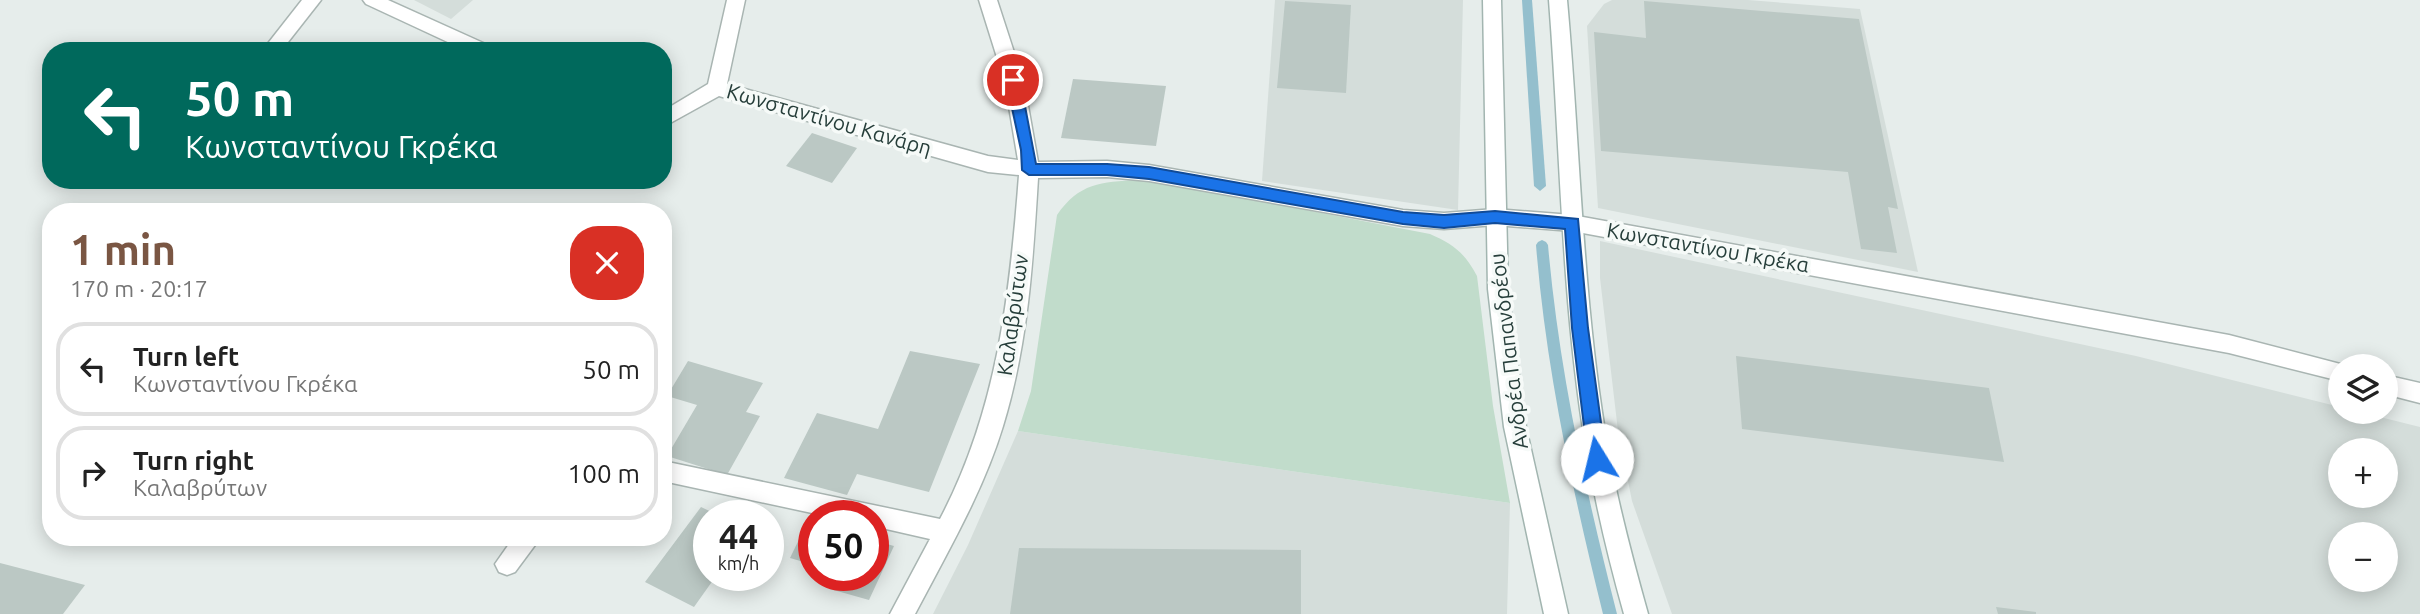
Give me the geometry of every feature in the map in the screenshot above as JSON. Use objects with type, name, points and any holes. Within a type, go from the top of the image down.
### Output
[{"type":"street","points":[[278,42],[312,0]]},
{"type":"street","points":[[372,0],[464,42]]},
{"type":"street","name":"Κωνσταντίνου Κανάρη","points":[[736,0],[717,88],[964,158],[1029,170]]},
{"type":"street","name":"Καλαβρύτων","points":[[902,614],[979,463],[1002,392],[1016,318],[1029,170],[1028,150],[1008,56],[988,0]]},
{"type":"street","name":"Ανδρέα Παπανδρέου","points":[[1492,0],[1498,289],[1515,427],[1556,614]]},
{"type":"street","points":[[1560,1],[1580,328],[1597,459],[1609,517],[1636,614]]},
{"type":"street","points":[[672,115],[717,88]]},
{"type":"street","name":"Κωνσταντίνου Γκρέκα","points":[[1029,170],[1107,169],[1149,173],[1403,218],[1444,221],[1495,217],[1572,223],[2215,341],[2328,369]]},
{"type":"street","points":[[2398,387],[2420,393]]},
{"type":"street","points":[[672,473],[945,531]]},
{"type":"street","points":[[507,564],[522,546]]},
{"type":"shaded area","points":[[414,0],[473,0],[451,19]]},
{"type":"shaded area","points":[[1275,0],[1463,0],[1458,210],[1262,181]]},
{"type":"shaded area","points":[[1612,0],[1748,0],[1860,9],[1918,272],[1598,208],[1587,26],[1604,4]]},
{"type":"shaded area","points":[[1600,241],[2136,356],[2328,404],[2328,424],[2398,424],[2398,422],[2420,427],[2420,614],[1672,614],[1632,501],[1618,431],[1600,278]]},
{"type":"shaded area","points":[[1018,431],[1510,503],[1507,614],[933,614],[968,545]]},
{"type":"green space","points":[[1138,180],[1162,182],[1430,234],[1458,250],[1477,276],[1493,406],[1510,503],[1018,431],[1031,391],[1057,215],[1074,196],[1092,186]]},
{"type":"building","points":[[1285,1],[1351,5],[1346,93],[1277,88]]},
{"type":"building","points":[[1644,1],[1859,19],[1898,209],[1888,207],[1897,253],[1861,249],[1848,172],[1601,151],[1594,32],[1646,38]]},
{"type":"building","points":[[1073,79],[1166,86],[1156,146],[1061,138]]},
{"type":"building","points":[[812,133],[857,148],[832,183],[786,166]]},
{"type":"building","points":[[910,351],[980,364],[929,492],[857,474],[847,495],[784,478],[817,413],[878,429]]},
{"type":"building","points":[[1736,356],[1989,388],[2004,462],[1742,429]]},
{"type":"building","points":[[688,361],[763,383],[746,412],[760,416],[727,475],[672,458],[672,448],[697,405],[672,398],[672,388]]},
{"type":"building","points":[[693,518],[693,591],[705,591],[694,607],[645,582]]},
{"type":"building","points":[[798,542],[798,560],[790,558]]},
{"type":"building","points":[[1019,548],[1301,550],[1301,614],[1010,614]]},
{"type":"building","points":[[0,563],[85,585],[63,614],[0,614]]},
{"type":"building","points":[[837,591],[873,591],[869,600]]},
{"type":"building","points":[[1996,607],[2036,612],[2036,614],[1998,614]]},
{"type":"waterway","points":[[1527,0],[1540,186]]},
{"type":"waterway","points":[[1542,245],[1552,339],[1567,431],[1610,614]]},
{"type":"route","points":[[1013,80],[1028,150],[1029,170],[1107,169],[1149,173],[1403,218],[1444,221],[1495,217],[1572,223],[1580,328],[1597,459]]}]
